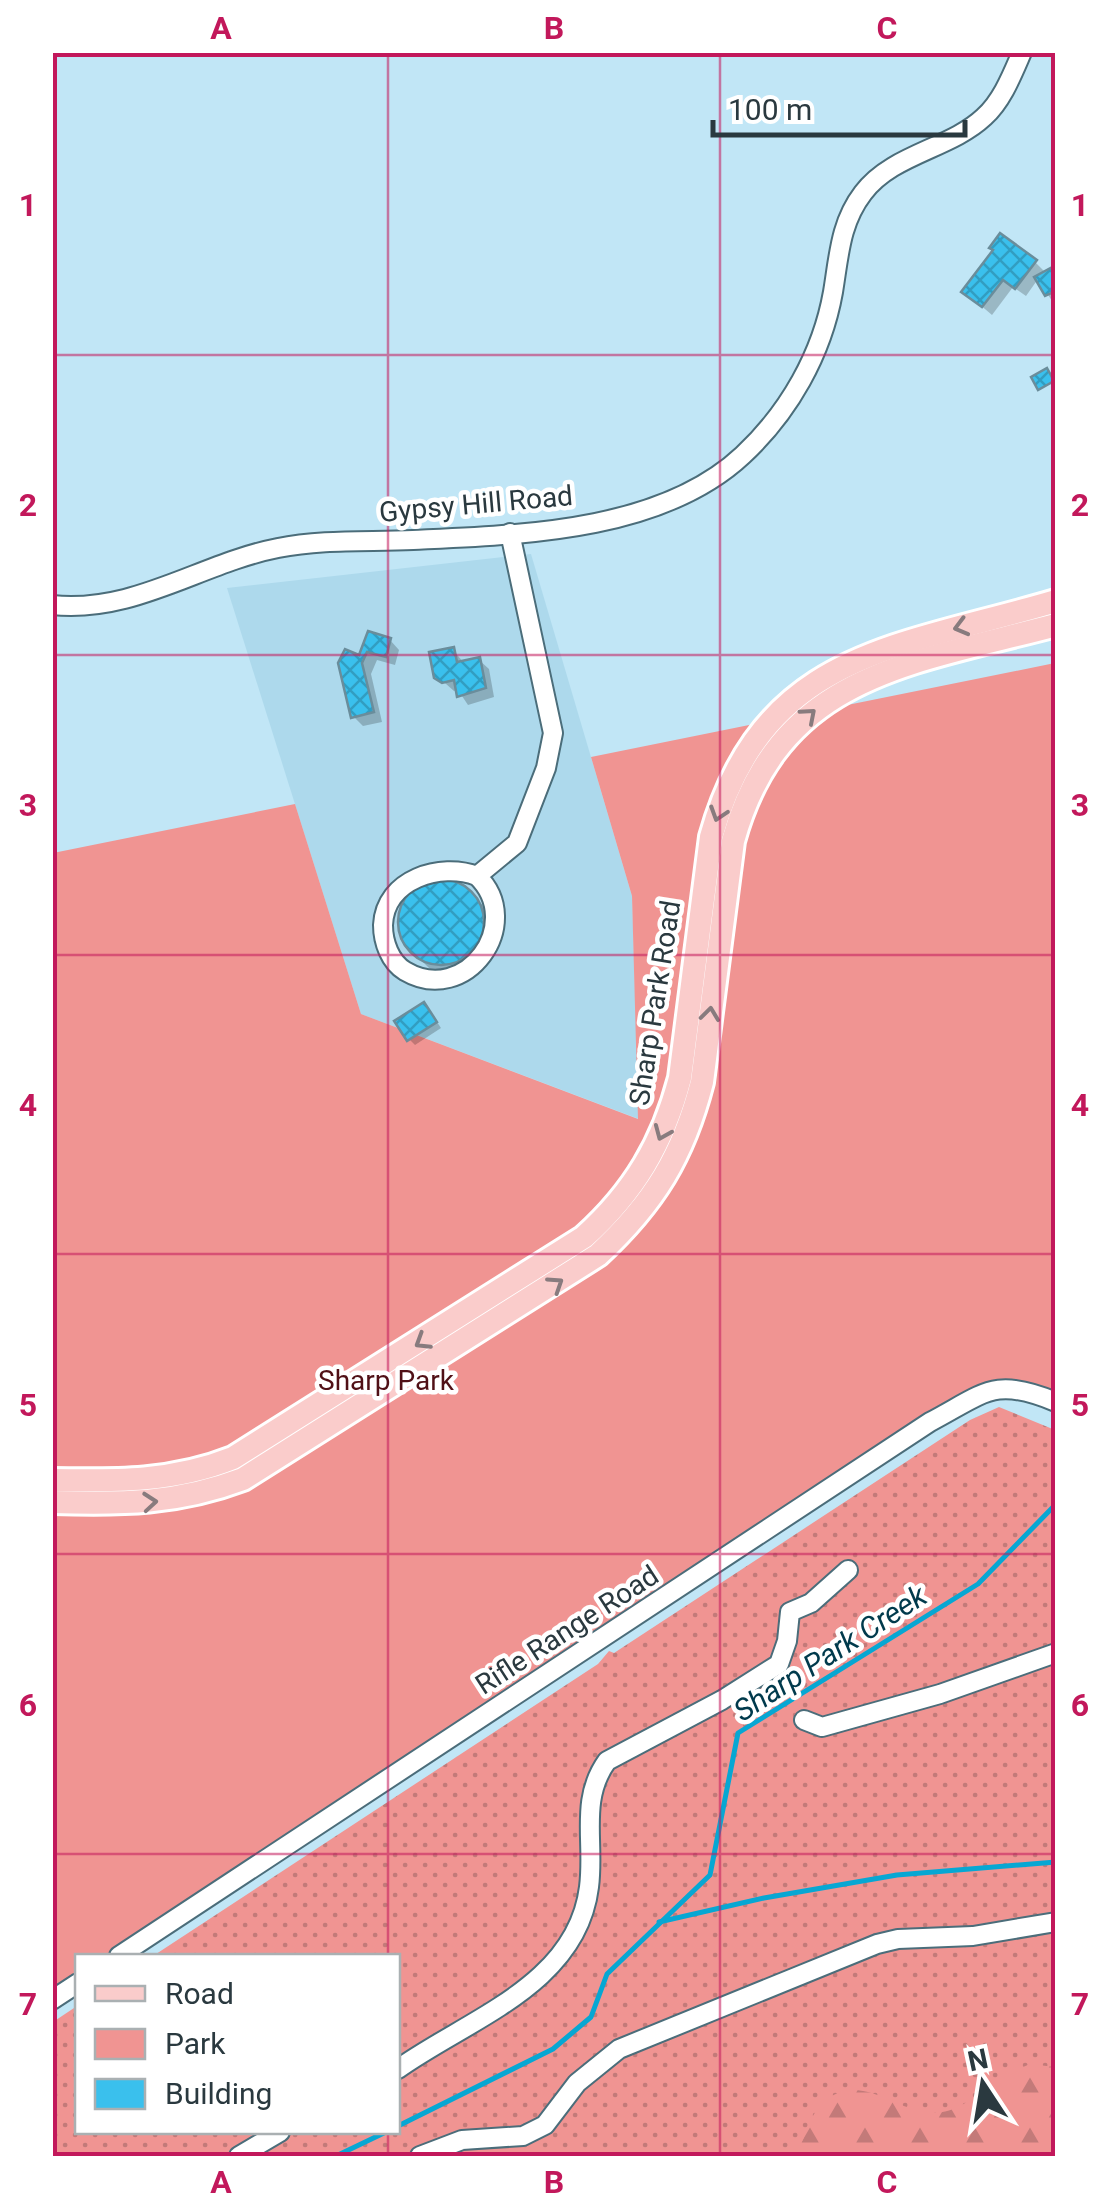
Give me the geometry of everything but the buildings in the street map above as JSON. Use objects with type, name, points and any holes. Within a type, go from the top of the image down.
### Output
[{"type":"main road","name":"Sharp Park Road","points":[[52,1480],[142,1481],[206,1469],[233,1458],[584,1238],[628,1192],[646,1166],[672,1107],[680,1078],[711,837],[720,806],[748,748],[788,702],[842,666],[903,642],[1056,602]]},
{"type":"main road","name":"Sharp Park Road","points":[[52,1502],[144,1503],[177,1499],[243,1479],[598,1255],[646,1206],[666,1177],[694,1113],[702,1082],[733,842],[740,813],[767,761],[804,718],[852,686],[909,664],[1056,624]]},
{"type":"street","name":"Gypsy Hill Road","points":[[52,605],[110,603],[282,547],[529,533],[614,518],[672,502],[710,481],[743,455],[797,390],[813,359],[833,294],[846,220],[864,190],[882,174],[983,119],[997,102],[1022,52]]},
{"type":"street","points":[[477,876],[516,843],[546,768],[553,733],[510,533]]},
{"type":"street","points":[[454,871],[477,876],[486,884],[497,914],[482,956],[467,970],[434,982],[422,981],[397,966],[387,948],[383,923],[391,899],[420,875],[454,871]]},
{"type":"street","name":"Rifle Range Road","points":[[122,1954],[930,1422],[997,1387],[1034,1393],[1056,1402]]},
{"type":"street","points":[[400,2069],[550,1969],[570,1946],[589,1886],[590,1798],[596,1777],[607,1761],[681,1723],[779,1664],[788,1641],[790,1612],[811,1602],[848,1570]]},
{"type":"street","points":[[804,1720],[822,1726],[970,1684],[1010,1666],[1056,1653]]},
{"type":"street","points":[[420,2156],[462,2140],[524,2136],[545,2125],[577,2083],[619,2050],[877,1944],[898,1939],[972,1936],[1056,1922]]},
{"type":"street","points":[[52,2000],[75,1986]]},
{"type":"street","points":[[239,2156],[277,2134]]},
{"type":"shaded area","points":[[531,554],[632,896],[639,1119],[361,1014],[227,588]]},
{"type":"green space","name":"Sharp Park","points":[[1055,663],[1055,1402],[997,1387],[117,1954],[75,1954],[75,1981],[53,1996],[53,853],[295,804],[361,1014],[638,1119],[632,896],[591,757]]},
{"type":"green space","points":[[999,1407],[1055,1430],[1055,2156],[53,2156],[53,2022],[75,2007],[75,2134],[400,2134],[400,1954],[156,1954],[598,1664],[609,1651],[614,1653],[970,1420]]},
{"type":"green space","points":[[1030,2064],[1055,2067],[1055,2156],[793,2156],[818,2109],[836,2094],[864,2091],[919,2111],[949,2111],[997,2079]]},
{"type":"waterway","name":"Sharp Park Creek","points":[[400,2125],[553,2049],[591,2017],[607,1974],[710,1875],[738,1733],[978,1584],[1056,1504]]},
{"type":"waterway","name":"Sharp Park Creek","points":[[659,1922],[764,1898],[897,1875],[1056,1862]]},
{"type":"waterway","name":"Sharp Park Creek","points":[[336,2156],[382,2134]]}]
